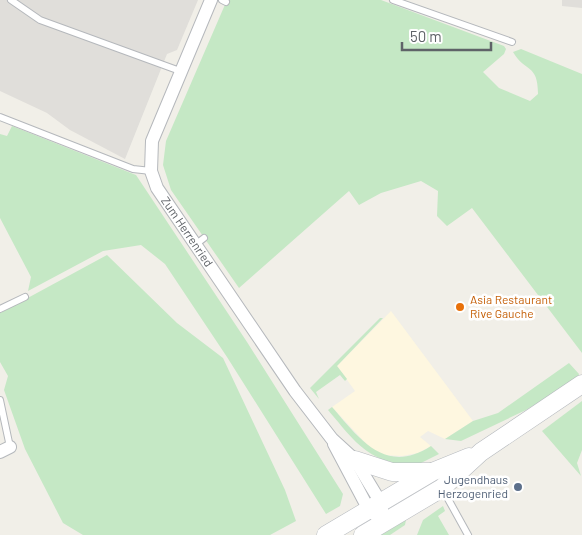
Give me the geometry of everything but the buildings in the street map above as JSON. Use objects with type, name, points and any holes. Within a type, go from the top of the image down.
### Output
[{"type":"street","name":"Zum Herrenried","points":[[211,0],[152,141],[151,171],[157,188],[200,242],[295,391],[332,439],[375,506]]},
{"type":"street","points":[[363,535],[442,488],[481,452],[582,384]]},
{"type":"street","name":"Zum Herrenried","points":[[332,439],[355,460],[384,523]]},
{"type":"street","points":[[326,535],[432,472],[481,452]]},
{"type":"street","points":[[355,460],[392,472],[432,472]]},
{"type":"lane","points":[[11,0],[20,3],[40,20],[180,71]]},
{"type":"lane","points":[[393,0],[512,42]]},
{"type":"lane","points":[[0,117],[133,169],[151,171]]},
{"type":"lane","points":[[0,309],[25,297]]},
{"type":"lane","points":[[0,400],[5,449]]},
{"type":"lane","points":[[432,472],[468,535]]},
{"type":"shaded area","points":[[0,0],[198,0],[177,50],[167,54],[125,159],[70,130],[47,113],[0,91]]},
{"type":"shaded area","points":[[562,0],[582,0],[582,8],[562,6]]},
{"type":"shaded area","points":[[391,311],[473,421],[445,439],[428,431],[420,437],[431,446],[418,453],[402,456],[383,455],[371,449],[332,407],[355,391],[337,366]]},
{"type":"green space","points":[[227,0],[381,0],[504,46],[506,49],[504,54],[483,72],[499,88],[530,101],[538,94],[536,77],[513,52],[521,49],[582,74],[582,353],[472,208],[447,226],[437,216],[438,191],[421,181],[381,193],[359,205],[349,191],[239,288],[171,190],[163,165],[166,141]]},
{"type":"green space","points":[[12,126],[136,175],[247,342],[343,494],[340,506],[326,514],[227,357],[165,264],[141,245],[103,251],[28,291],[31,277],[0,218],[0,134],[7,136]]},
{"type":"green space","points":[[107,255],[177,323],[223,358],[285,490],[296,521],[270,535],[83,535],[63,523],[25,449],[4,390],[8,376],[0,362],[0,313]]},
{"type":"green space","points":[[380,318],[383,318],[337,366],[347,379],[345,381],[340,375],[316,392],[319,399],[310,388]]},
{"type":"green space","points":[[569,363],[579,374],[577,379],[526,410],[461,441],[445,439],[473,421],[498,413]]},
{"type":"green space","points":[[582,401],[582,450],[577,463],[581,476],[542,431]]},
{"type":"green space","points":[[332,407],[363,441],[387,455],[400,457],[415,454],[431,446],[439,454],[419,464],[391,467],[391,462],[372,454],[356,442],[328,410]]},
{"type":"green space","points":[[443,506],[445,511],[438,516],[449,535],[417,535],[423,520]]},
{"type":"green space","points":[[406,520],[405,525],[390,535],[381,535]]},
{"type":"place","name":"Asia Restaurant Rive Gauche","points":[[460,307]]},
{"type":"place","name":"Jugendhaus Herzogenried","points":[[518,487]]}]
